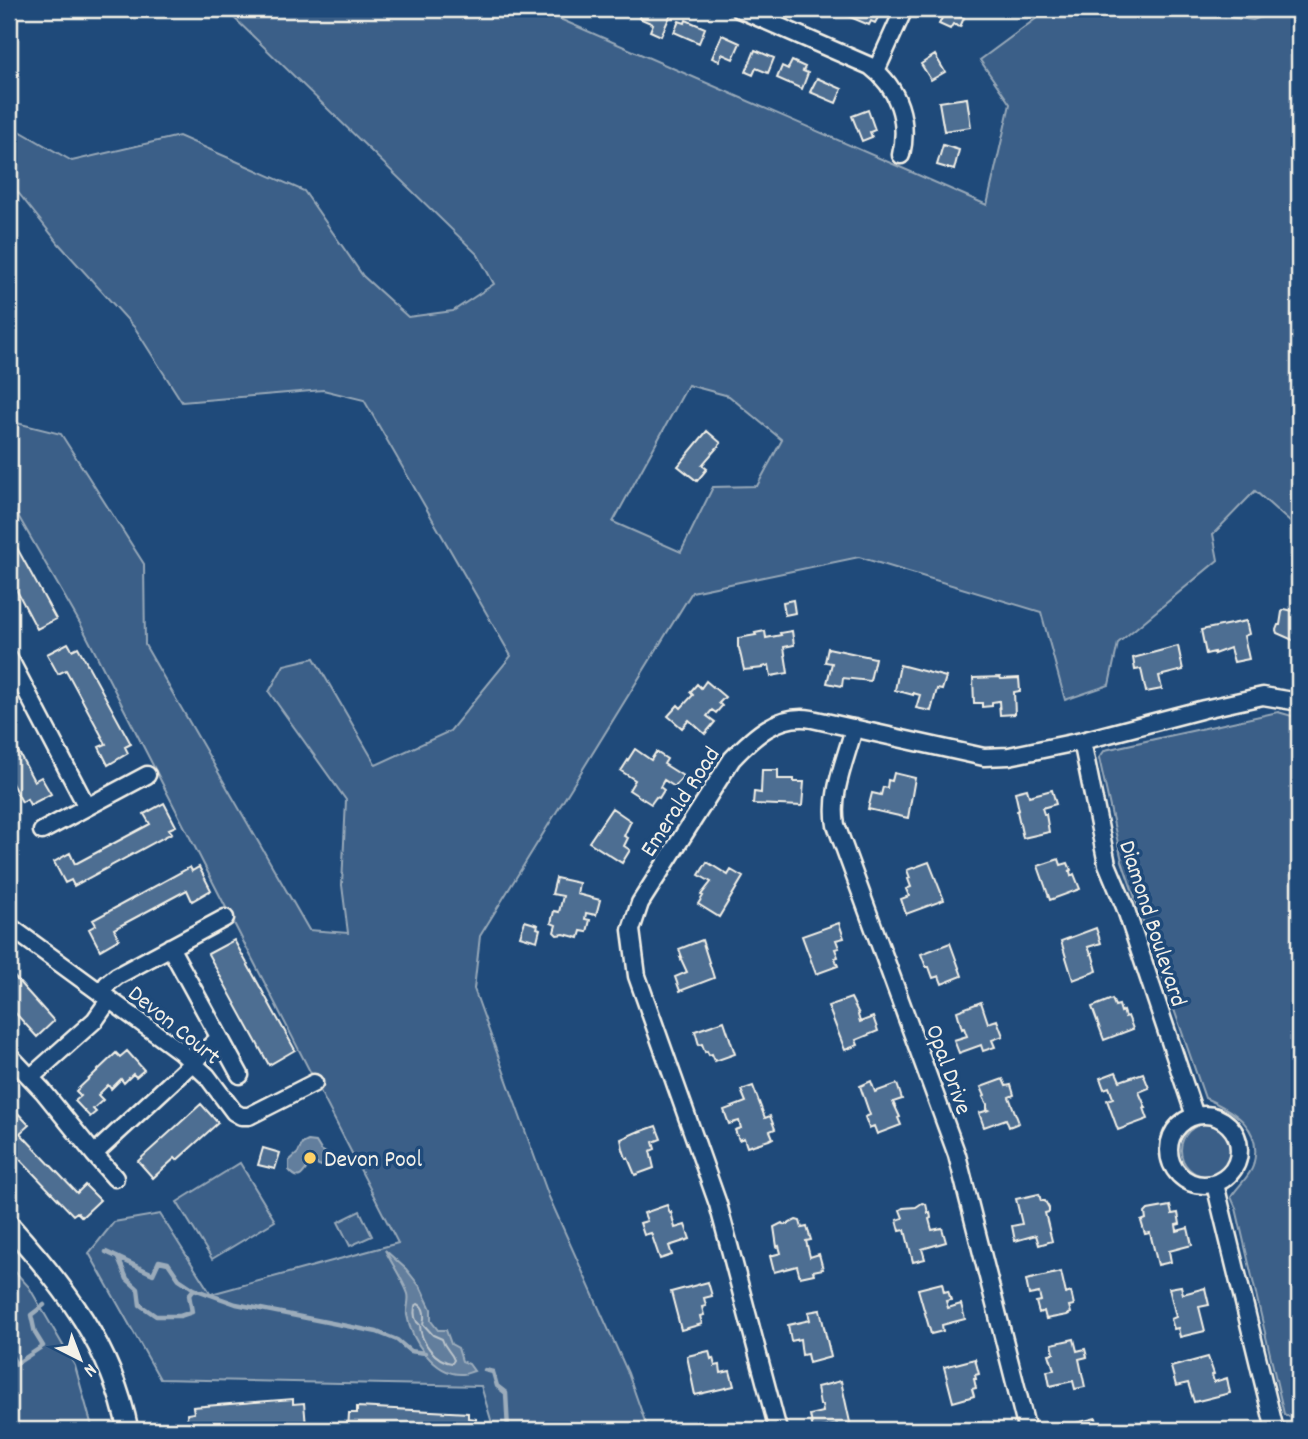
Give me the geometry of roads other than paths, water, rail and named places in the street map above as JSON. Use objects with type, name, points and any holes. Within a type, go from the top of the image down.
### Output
[{"type":"street","points":[[739,9],[876,71],[888,83],[902,113],[905,130],[901,155]]},
{"type":"street","points":[[876,71],[904,9]]},
{"type":"street","points":[[9,658],[86,807]]},
{"type":"street","name":"Emerald Road","points":[[778,1430],[718,1204],[637,976],[631,930],[640,904],[732,760],[747,743],[781,720],[806,718],[984,757],[1009,756],[1082,741],[1263,696],[1299,702]]},
{"type":"street","name":"Opal Drive","points":[[854,728],[836,791],[833,810],[836,825],[957,1155],[1027,1430]]},
{"type":"street","name":"Diamond Boulevard","points":[[1082,741],[1107,863],[1125,907],[1195,1116]]},
{"type":"street","points":[[42,831],[147,775]]},
{"type":"street","points":[[31,1077],[95,1020],[105,997],[107,984],[117,976],[225,918]]},
{"type":"street","name":"Devon Court","points":[[9,926],[193,1062],[234,1112],[241,1116],[248,1116],[314,1083]]},
{"type":"street","points":[[170,947],[240,1075]]},
{"type":"street","points":[[94,1154],[219,1038]]},
{"type":"street","points":[[9,1055],[31,1077],[115,1178]]},
{"type":"street","points":[[1213,1115],[1222,1119],[1234,1130],[1238,1139],[1240,1150],[1233,1171],[1215,1184],[1198,1185],[1187,1181],[1176,1171],[1171,1160],[1170,1143],[1173,1133],[1186,1120],[1195,1116],[1213,1115]]},
{"type":"street","points":[[1215,1184],[1275,1430]]},
{"type":"street","points":[[9,1225],[44,1264],[78,1310],[115,1383],[128,1430]]},
{"type":"water","name":"Devon Pool","points":[[308,1141],[316,1142],[321,1150],[328,1154],[329,1160],[321,1166],[312,1162],[297,1176],[289,1170],[289,1161],[298,1153],[302,1144]]},
{"type":"water","points":[[385,1250],[406,1269],[421,1288],[431,1309],[431,1321],[438,1330],[446,1330],[451,1344],[458,1348],[462,1361],[469,1364],[474,1371],[453,1373],[434,1363],[426,1355],[409,1325],[406,1289]]},
{"type":"waterway","points":[[106,1252],[153,1274],[159,1261],[168,1263],[179,1279],[194,1289],[236,1304],[377,1332],[397,1340],[410,1351],[425,1353]]},
{"type":"waterway","points":[[118,1258],[127,1279],[138,1289],[140,1305],[156,1316],[180,1316],[192,1312],[189,1295],[194,1289]]},
{"type":"waterway","points":[[9,1352],[16,1364],[43,1346],[35,1333],[31,1315],[44,1305]]},
{"type":"waterway","points":[[485,1370],[493,1372],[497,1386],[506,1393],[508,1430]]},
{"type":"place","name":"Devon Pool","points":[[310,1158]]}]
